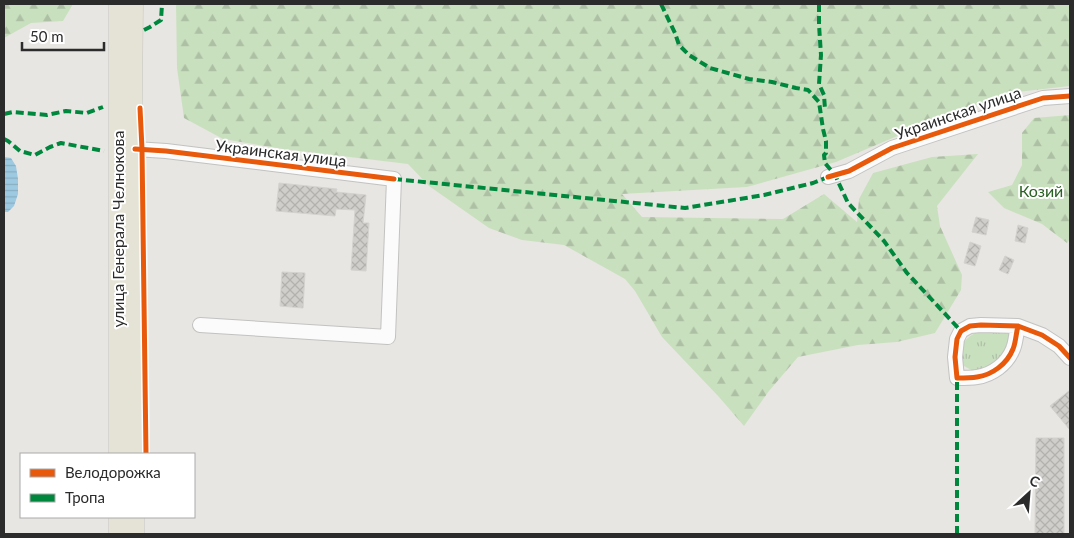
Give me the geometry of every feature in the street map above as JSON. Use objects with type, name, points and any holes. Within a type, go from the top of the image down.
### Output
[{"type":"main road","name":"улица Генерала Челнокова","points":[[118,4],[118,453]]},
{"type":"main road","name":"улица Генерала Челнокова","points":[[134,4],[135,453]]},
{"type":"main road","points":[[118,518],[118,534]]},
{"type":"main road","points":[[135,518],[135,534]]},
{"type":"street","name":"Украинская улица","points":[[828,178],[849,171],[892,148],[1043,98],[1070,96]]},
{"type":"street","name":"Украинская улица","points":[[135,149],[166,151],[394,179],[388,337],[200,325]]},
{"type":"street","points":[[1018,326],[1013,350],[997,370],[977,378],[957,378],[955,357],[957,339],[961,331],[970,326],[1018,326],[1042,335],[1059,346],[1070,358]]},
{"type":"green space","points":[[4,4],[73,4],[63,21],[31,23],[4,38]]},
{"type":"green space","points":[[176,4],[1070,4],[1070,86],[1017,92],[947,115],[836,162],[747,187],[622,194],[642,217],[783,219],[824,194],[857,222],[859,199],[873,173],[932,157],[978,154],[937,206],[940,226],[962,275],[961,290],[935,333],[897,342],[858,345],[798,357],[769,391],[744,426],[662,337],[635,291],[625,279],[564,245],[522,240],[489,228],[429,186],[408,164],[283,149],[223,139],[184,118],[177,68]]},
{"type":"green space","name":"Козий","points":[[1070,115],[1070,239],[1067,243],[1042,224],[1004,208],[988,192],[1012,185],[1022,165],[1022,133],[1034,118]]},
{"type":"green space","points":[[979,331],[1011,334],[1012,342],[997,361],[975,372],[962,365],[961,353],[963,344],[968,337]]},
{"type":"water","points":[[4,157],[11,158],[16,166],[18,179],[18,194],[14,206],[8,212],[4,212]]},
{"type":"building","points":[[279,183],[337,189],[336,192],[366,195],[363,223],[369,223],[366,271],[351,270],[355,210],[336,209],[335,216],[276,211]]},
{"type":"building","points":[[976,217],[989,220],[986,235],[972,232]]},
{"type":"building","points":[[1018,225],[1028,228],[1025,243],[1015,241]]},
{"type":"building","points":[[970,242],[981,246],[975,266],[964,263]]},
{"type":"building","points":[[1005,256],[1014,260],[1008,274],[999,270]]},
{"type":"building","points":[[282,272],[305,273],[303,308],[280,306]]},
{"type":"building","points":[[1070,390],[1070,430],[1050,406]]},
{"type":"building","points":[[1036,438],[1064,438],[1064,534],[1035,534]]},
{"type":"marked path","points":[[144,30],[161,20],[162,4]]},
{"type":"marked path","points":[[661,4],[679,45],[689,55],[710,68],[749,79],[808,90],[819,102],[826,141],[825,163],[835,175],[848,203],[884,241],[907,273],[961,331]]},
{"type":"marked path","points":[[819,4],[821,55],[819,84],[824,95],[825,109]]},
{"type":"marked path","points":[[4,114],[13,112],[47,115],[66,111],[87,113],[103,107]]},
{"type":"marked path","points":[[4,139],[20,151],[35,155],[61,143],[104,151]]},
{"type":"marked path","points":[[394,179],[685,208],[764,195],[813,183],[828,177]]},
{"type":"marked path","points":[[957,378],[957,534]]},
{"type":"cycle path","points":[[828,177],[849,171],[892,148],[1043,98],[1070,96]]},
{"type":"cycle path","points":[[140,108],[146,453]]},
{"type":"cycle path","points":[[135,149],[166,151],[394,179]]},
{"type":"cycle path","points":[[1018,326],[1013,349],[1003,364],[983,376],[957,378],[955,357],[957,339],[961,331],[970,326],[1018,326],[1042,335],[1059,346],[1070,358]]}]
